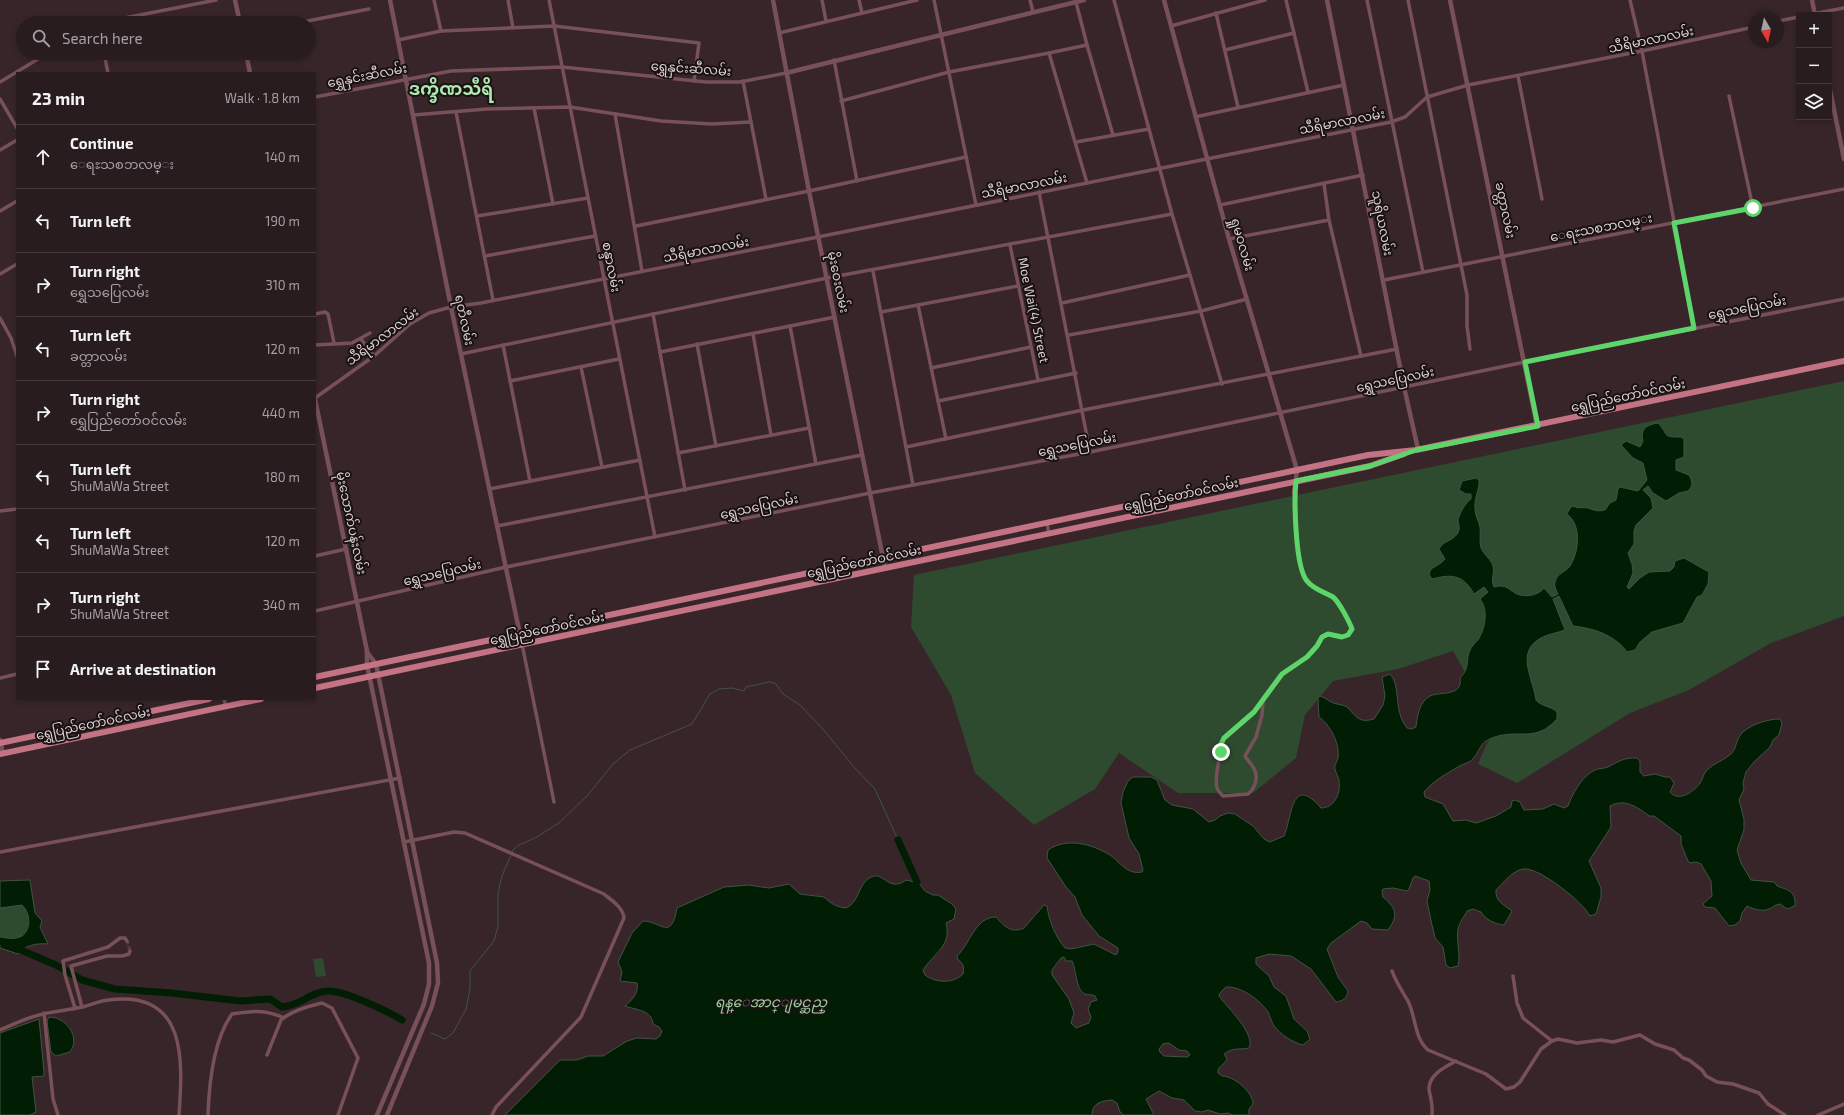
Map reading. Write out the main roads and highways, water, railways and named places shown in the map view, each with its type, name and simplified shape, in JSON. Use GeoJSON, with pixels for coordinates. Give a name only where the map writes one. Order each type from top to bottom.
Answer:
{"type":"FeatureCollection","features":[{"type":"Feature","properties":{"kind":"main road","name":"ရွှေပြည်တော်ဝင်လမ်း"},"geometry":{"type":"LineString","coordinates":[[316,676],[1368,455],[1417,450],[1844,361]]}},
{"type":"Feature","properties":{"kind":"main road","name":"ရွှေပြည်တော်ဝင်လမ်း"},"geometry":{"type":"LineString","coordinates":[[316,688],[1370,466],[1417,450]]}},
{"type":"Feature","properties":{"kind":"main road","name":"ရွှေပြည်တော်ဝင်လမ်း"},"geometry":{"type":"LineString","coordinates":[[0,742],[204,700]]}},
{"type":"Feature","properties":{"kind":"main road","name":"ရွှေပြည်တော်ဝင်လမ်း"},"geometry":{"type":"LineString","coordinates":[[1,754],[257,700]]}},
{"type":"Feature","properties":{"kind":"water","name":"ရန္ေအာင္ျမင္ဆည္"},"geometry":{"type":"Polygon","coordinates":[[[1658,423],[1668,436],[1681,437],[1684,439],[1684,457],[1676,460],[1676,470],[1689,475],[1692,485],[1688,491],[1679,493],[1666,501],[1653,493],[1648,486],[1643,490],[1651,498],[1653,508],[1636,525],[1634,531],[1634,544],[1628,553],[1632,564],[1633,573],[1627,587],[1629,589],[1640,578],[1649,572],[1670,571],[1674,567],[1675,561],[1684,558],[1709,572],[1708,584],[1702,595],[1697,597],[1683,623],[1652,632],[1640,642],[1635,650],[1627,652],[1616,641],[1603,633],[1573,626],[1559,596],[1553,599],[1565,630],[1541,638],[1533,644],[1529,650],[1527,658],[1529,674],[1536,700],[1540,704],[1552,708],[1557,712],[1557,719],[1542,731],[1529,734],[1507,734],[1491,738],[1483,743],[1471,761],[1449,772],[1431,784],[1424,792],[1425,797],[1443,804],[1453,821],[1466,820],[1476,823],[1496,816],[1511,807],[1512,801],[1515,800],[1520,802],[1524,810],[1543,809],[1554,804],[1564,808],[1568,806],[1572,796],[1585,777],[1595,770],[1608,767],[1621,760],[1629,758],[1637,758],[1640,761],[1640,772],[1644,776],[1655,774],[1670,777],[1674,783],[1670,792],[1673,795],[1681,796],[1690,793],[1700,783],[1707,770],[1732,753],[1739,737],[1743,732],[1760,722],[1780,719],[1782,723],[1779,735],[1773,740],[1770,747],[1746,772],[1743,783],[1744,789],[1739,800],[1744,819],[1744,830],[1737,850],[1741,863],[1751,880],[1774,882],[1777,886],[1788,890],[1793,894],[1795,906],[1787,909],[1778,904],[1766,910],[1761,910],[1747,906],[1742,913],[1740,921],[1735,925],[1729,926],[1715,908],[1705,907],[1703,904],[1712,896],[1711,881],[1701,864],[1696,862],[1690,863],[1688,861],[1681,844],[1681,836],[1654,816],[1649,816],[1636,807],[1626,803],[1620,803],[1610,806],[1611,827],[1589,861],[1601,888],[1601,897],[1596,914],[1590,916],[1579,903],[1560,886],[1539,873],[1530,870],[1519,870],[1508,877],[1496,890],[1499,900],[1503,905],[1512,911],[1504,925],[1491,921],[1481,912],[1473,909],[1467,911],[1460,922],[1458,929],[1458,966],[1450,968],[1446,965],[1443,947],[1435,938],[1427,901],[1430,890],[1429,881],[1415,876],[1407,891],[1393,888],[1383,889],[1382,891],[1383,897],[1393,908],[1395,916],[1388,930],[1372,929],[1367,923],[1361,921],[1331,943],[1327,949],[1338,977],[1348,991],[1347,996],[1343,1000],[1336,1002],[1311,969],[1291,956],[1269,954],[1256,958],[1256,964],[1269,976],[1274,987],[1286,996],[1294,1019],[1307,1031],[1310,1039],[1303,1045],[1283,1035],[1274,1026],[1265,1007],[1244,991],[1232,987],[1226,987],[1220,993],[1219,996],[1245,1028],[1250,1042],[1249,1048],[1233,1050],[1224,1054],[1227,1059],[1220,1067],[1218,1073],[1237,1082],[1250,1095],[1253,1104],[1249,1109],[1249,1115],[1232,1115],[1229,1113],[1220,1114],[1208,1110],[1202,1112],[1195,1111],[1184,1100],[1172,1098],[1159,1091],[1146,1099],[1154,1115],[1124,1115],[1120,1112],[1117,1103],[1112,1100],[1104,1101],[1095,1105],[1092,1115],[505,1115],[560,1060],[577,1060],[588,1056],[603,1056],[627,1041],[637,1038],[656,1039],[660,1036],[662,1031],[659,1027],[653,1024],[652,1019],[647,1013],[625,1006],[636,993],[637,983],[620,981],[622,972],[618,962],[632,933],[643,921],[668,927],[672,924],[675,918],[677,908],[724,887],[748,885],[769,888],[789,884],[800,894],[824,897],[834,905],[846,908],[851,905],[864,884],[871,877],[880,877],[895,884],[906,880],[919,883],[925,891],[933,895],[938,895],[952,904],[956,909],[954,919],[946,923],[946,938],[941,949],[923,970],[925,975],[929,978],[939,981],[954,980],[963,974],[963,966],[958,960],[957,956],[983,921],[996,917],[1008,928],[1012,930],[1019,930],[1024,928],[1044,905],[1047,906],[1053,928],[1065,948],[1071,949],[1094,944],[1116,955],[1118,948],[1099,936],[1082,915],[1075,897],[1066,887],[1047,858],[1048,850],[1063,844],[1071,843],[1087,845],[1110,855],[1132,872],[1142,872],[1143,870],[1139,854],[1129,838],[1121,803],[1123,792],[1128,781],[1133,777],[1151,777],[1157,780],[1165,800],[1172,805],[1193,809],[1209,822],[1228,813],[1235,814],[1253,826],[1264,839],[1270,842],[1284,836],[1291,810],[1298,797],[1304,795],[1311,798],[1321,808],[1330,806],[1336,799],[1339,791],[1339,780],[1335,771],[1338,752],[1333,735],[1327,725],[1319,717],[1318,698],[1320,696],[1332,703],[1346,706],[1359,719],[1374,719],[1383,705],[1385,696],[1382,677],[1390,674],[1395,683],[1401,718],[1407,728],[1412,729],[1416,727],[1419,710],[1426,699],[1430,696],[1455,691],[1458,688],[1460,678],[1466,671],[1470,650],[1478,640],[1483,630],[1485,614],[1483,603],[1480,599],[1488,592],[1484,587],[1474,594],[1470,587],[1461,579],[1445,576],[1432,579],[1429,574],[1431,569],[1445,559],[1439,549],[1443,544],[1457,534],[1460,515],[1465,505],[1471,499],[1471,494],[1466,494],[1459,490],[1462,481],[1476,478],[1479,480],[1479,487],[1475,501],[1475,512],[1480,527],[1481,548],[1493,566],[1492,582],[1494,587],[1502,586],[1508,588],[1516,594],[1526,596],[1536,594],[1544,588],[1552,597],[1558,594],[1555,585],[1556,579],[1570,566],[1577,546],[1578,539],[1575,525],[1567,514],[1570,508],[1573,506],[1598,511],[1605,510],[1610,503],[1616,500],[1618,489],[1620,487],[1638,491],[1647,480],[1643,463],[1633,458],[1621,445],[1626,441],[1640,447],[1643,441],[1642,437],[1645,428],[1658,423]],[[1064,957],[1061,958],[1052,970],[1052,975],[1069,999],[1074,1013],[1071,1023],[1076,1028],[1089,1023],[1091,1017],[1088,1009],[1091,1002],[1097,1000],[1095,996],[1082,992],[1078,984],[1072,961],[1066,961],[1064,957]],[[1169,1043],[1163,1044],[1159,1049],[1164,1056],[1187,1057],[1190,1055],[1187,1051],[1179,1050],[1169,1043]]]}},
{"type":"Feature","properties":{"kind":"water"},"geometry":{"type":"Polygon","coordinates":[[[30,880],[35,913],[42,921],[40,927],[48,944],[32,945],[24,948],[18,954],[0,948],[0,937],[14,938],[22,936],[29,925],[29,920],[27,912],[22,905],[0,908],[0,881],[30,880]]]}},
{"type":"Feature","properties":{"kind":"water"},"geometry":{"type":"Polygon","coordinates":[[[49,1017],[61,1020],[73,1034],[73,1046],[70,1052],[56,1056],[51,1052],[47,1021],[49,1017]]]}},
{"type":"Feature","properties":{"kind":"water"},"geometry":{"type":"Polygon","coordinates":[[[39,1019],[44,1076],[32,1077],[36,1112],[30,1115],[0,1115],[0,1033],[39,1019]]]}},
{"type":"Feature","properties":{"kind":"waterway"},"geometry":{"type":"LineString","coordinates":[[431,1033],[445,1039],[453,1033],[466,1009],[470,989],[470,971],[494,941],[498,926],[498,893],[502,876],[513,850],[519,845],[535,838],[559,823],[587,796],[613,764],[630,750],[692,724],[710,694],[719,689],[732,688],[744,691],[746,687],[769,682],[775,683],[783,694],[800,705],[822,728],[854,767],[875,789],[898,840]]}},
{"type":"Feature","properties":{"kind":"waterway"},"geometry":{"type":"LineString","coordinates":[[898,840],[917,882]]}},
{"type":"Feature","properties":{"kind":"waterway"},"geometry":{"type":"LineString","coordinates":[[0,941],[58,966],[82,980],[115,989],[172,993],[240,1001],[270,999],[282,1007],[295,1004],[317,993],[328,991],[354,997],[402,1020]]}},
{"type":"Feature","properties":{"kind":"tunnel"},"geometry":{"type":"LineString","coordinates":[[127,941],[130,951]]}},
{"type":"Feature","properties":{"kind":"district","name":"ဒက္ခိဏသီရိ"},"geometry":{"type":"Point","coordinates":[451,89]}}]}
